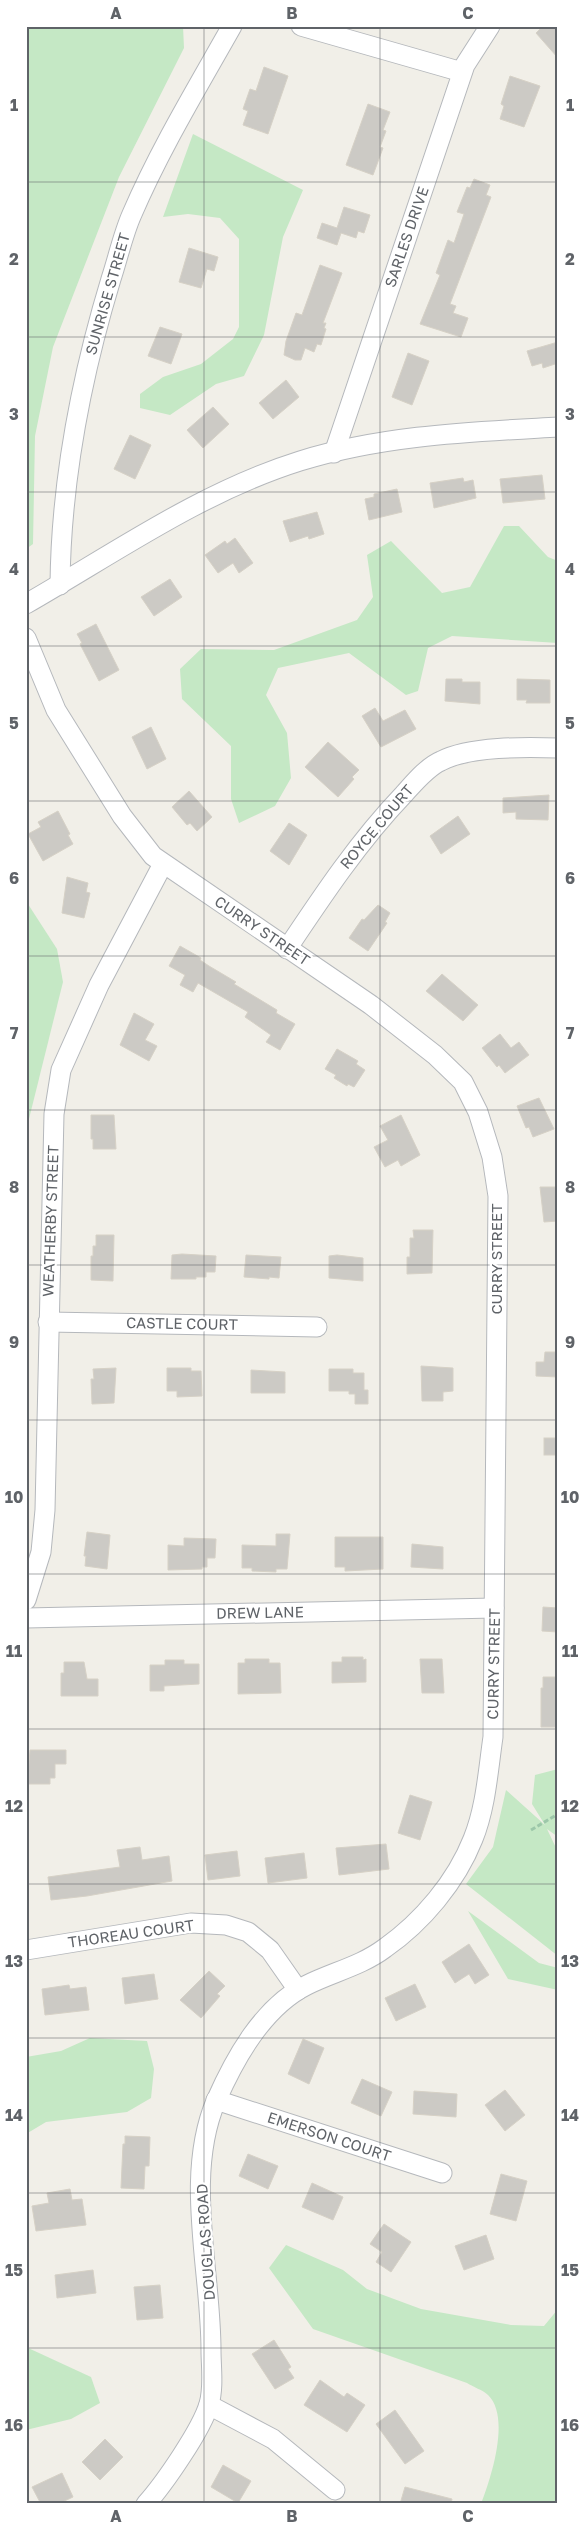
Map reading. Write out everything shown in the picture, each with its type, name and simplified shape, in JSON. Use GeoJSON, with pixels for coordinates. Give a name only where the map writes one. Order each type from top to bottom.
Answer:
{"type":"FeatureCollection","features":[{"type":"Feature","properties":{"kind":"street","name":"SUNRISE STREET"},"geometry":{"type":"LineString","coordinates":[[60,585],[60,544],[70,457],[98,323],[131,215],[171,133],[232,26]]}},
{"type":"Feature","properties":{"kind":"street"},"geometry":{"type":"LineString","coordinates":[[300,26],[462,72]]}},
{"type":"Feature","properties":{"kind":"street","name":"SARLES DRIVE"},"geometry":{"type":"LineString","coordinates":[[334,453],[462,72],[490,26]]}},
{"type":"Feature","properties":{"kind":"street"},"geometry":{"type":"LineString","coordinates":[[26,604],[60,585],[140,534],[225,491],[300,461],[376,442],[451,434],[558,427]]}},
{"type":"Feature","properties":{"kind":"street","name":"CURRY STREET"},"geometry":{"type":"LineString","coordinates":[[26,638],[56,710],[122,816],[153,856],[371,1005],[435,1055],[463,1082],[478,1112],[492,1157],[498,1196],[493,1737],[484,1802],[473,1840],[456,1872],[437,1898],[415,1922],[385,1948],[353,1967],[298,1990]]}},
{"type":"Feature","properties":{"kind":"street","name":"ROYCE COURT"},"geometry":{"type":"LineString","coordinates":[[287,949],[342,867],[376,823],[417,780],[440,761],[472,752],[522,747],[558,748]]}},
{"type":"Feature","properties":{"kind":"street","name":"WEATHERBY STREET"},"geometry":{"type":"LineString","coordinates":[[26,1600],[41,1552],[45,1510],[54,1114],[61,1070],[99,985],[163,864]]}},
{"type":"Feature","properties":{"kind":"street","name":"CASTLE COURT"},"geometry":{"type":"LineString","coordinates":[[48,1322],[317,1327]]}},
{"type":"Feature","properties":{"kind":"street","name":"DREW LANE"},"geometry":{"type":"LineString","coordinates":[[26,1618],[494,1608]]}},
{"type":"Feature","properties":{"kind":"street","name":"THOREAU COURT"},"geometry":{"type":"LineString","coordinates":[[26,1950],[190,1923],[226,1925],[248,1932],[270,1950],[298,1990]]}},
{"type":"Feature","properties":{"kind":"street","name":"DOUGLAS ROAD"},"geometry":{"type":"LineString","coordinates":[[209,2405],[211,2396],[211,2310],[201,2213],[206,2128],[216,2100],[240,2051],[283,1999],[298,1990]]}},
{"type":"Feature","properties":{"kind":"street","name":"EMERSON COURT"},"geometry":{"type":"LineString","coordinates":[[216,2100],[442,2173]]}},
{"type":"Feature","properties":{"kind":"street"},"geometry":{"type":"LineString","coordinates":[[146,2504],[157,2492],[205,2417],[209,2405],[273,2438],[335,2490]]}},
{"type":"Feature","properties":{"kind":"path"},"geometry":{"type":"LineString","coordinates":[[532,1830],[558,1814]]}},
{"type":"Feature","properties":{"kind":"green space"},"geometry":{"type":"Polygon","coordinates":[[[26,26],[183,26],[184,48],[119,177],[53,347],[35,436],[33,544],[26,549],[26,26]]]}},
{"type":"Feature","properties":{"kind":"green space"},"geometry":{"type":"Polygon","coordinates":[[[193,134],[303,190],[283,237],[264,335],[244,376],[216,384],[170,415],[140,408],[140,394],[163,377],[201,364],[233,339],[239,327],[239,239],[220,218],[188,214],[163,217],[193,134]]]}},
{"type":"Feature","properties":{"kind":"green space"},"geometry":{"type":"Polygon","coordinates":[[[504,526],[519,526],[548,557],[558,561],[558,643],[452,636],[428,648],[418,691],[406,695],[349,653],[278,668],[266,695],[287,733],[291,778],[275,806],[239,823],[231,799],[231,746],[182,699],[180,669],[201,649],[274,650],[357,620],[373,597],[367,555],[391,541],[442,593],[470,587],[504,526]]]}},
{"type":"Feature","properties":{"kind":"green space"},"geometry":{"type":"Polygon","coordinates":[[[26,901],[57,949],[63,982],[26,1131],[26,901]]]}},
{"type":"Feature","properties":{"kind":"green space"},"geometry":{"type":"Polygon","coordinates":[[[558,1769],[558,1837],[547,1829],[558,1852],[558,1956],[466,1884],[493,1847],[506,1790],[545,1825],[532,1804],[535,1775],[558,1769]]]}},
{"type":"Feature","properties":{"kind":"green space"},"geometry":{"type":"Polygon","coordinates":[[[468,1911],[539,1963],[558,1968],[558,1990],[508,1979],[468,1911]]]}},
{"type":"Feature","properties":{"kind":"green space"},"geometry":{"type":"Polygon","coordinates":[[[90,2038],[147,2041],[154,2069],[151,2098],[127,2112],[46,2122],[26,2134],[26,2057],[61,2051],[90,2038]]]}},
{"type":"Feature","properties":{"kind":"green space"},"geometry":{"type":"Polygon","coordinates":[[[286,2245],[343,2270],[367,2289],[421,2309],[511,2325],[544,2326],[558,2309],[558,2504],[481,2504],[494,2464],[499,2432],[495,2405],[488,2395],[467,2383],[313,2329],[269,2268],[286,2245]]]}},
{"type":"Feature","properties":{"kind":"green space"},"geometry":{"type":"Polygon","coordinates":[[[26,2347],[91,2377],[100,2403],[71,2419],[26,2430],[26,2347]]]}},
{"type":"Feature","properties":{"kind":"building"},"geometry":{"type":"Polygon","coordinates":[[[543,26],[558,26],[558,58],[536,33],[543,26]]]}},
{"type":"Feature","properties":{"kind":"building"},"geometry":{"type":"Polygon","coordinates":[[[264,67],[288,76],[268,134],[243,125],[248,111],[243,109],[250,89],[256,91],[264,67]]]}},
{"type":"Feature","properties":{"kind":"building"},"geometry":{"type":"Polygon","coordinates":[[[510,76],[540,86],[524,127],[500,119],[504,106],[501,104],[510,76]]]}},
{"type":"Feature","properties":{"kind":"building"},"geometry":{"type":"Polygon","coordinates":[[[368,104],[390,112],[383,130],[386,131],[380,147],[383,148],[373,175],[346,165],[368,104]]]}},
{"type":"Feature","properties":{"kind":"building"},"geometry":{"type":"Polygon","coordinates":[[[474,179],[490,185],[486,195],[491,197],[450,304],[456,306],[453,313],[468,318],[461,337],[420,324],[440,275],[436,273],[448,240],[454,243],[464,214],[457,212],[467,187],[470,188],[474,179]]]}},
{"type":"Feature","properties":{"kind":"building"},"geometry":{"type":"Polygon","coordinates":[[[344,207],[370,215],[364,233],[358,231],[356,238],[341,233],[337,245],[317,238],[322,223],[337,228],[344,207]]]}},
{"type":"Feature","properties":{"kind":"building"},"geometry":{"type":"Polygon","coordinates":[[[189,248],[218,257],[214,271],[207,269],[201,288],[179,282],[189,248]]]}},
{"type":"Feature","properties":{"kind":"building"},"geometry":{"type":"Polygon","coordinates":[[[320,265],[342,273],[323,323],[326,323],[324,328],[326,329],[321,345],[317,344],[314,352],[305,348],[301,360],[295,360],[284,355],[286,341],[296,313],[302,315],[320,265]]]}},
{"type":"Feature","properties":{"kind":"building"},"geometry":{"type":"Polygon","coordinates":[[[160,327],[182,334],[171,364],[148,356],[160,327]]]}},
{"type":"Feature","properties":{"kind":"building"},"geometry":{"type":"Polygon","coordinates":[[[558,342],[558,363],[543,368],[542,363],[532,366],[527,351],[558,342]]]}},
{"type":"Feature","properties":{"kind":"building"},"geometry":{"type":"Polygon","coordinates":[[[408,353],[429,361],[412,405],[392,397],[408,353]]]}},
{"type":"Feature","properties":{"kind":"building"},"geometry":{"type":"Polygon","coordinates":[[[286,380],[299,397],[273,419],[259,403],[286,380]]]}},
{"type":"Feature","properties":{"kind":"building"},"geometry":{"type":"Polygon","coordinates":[[[213,407],[229,424],[203,448],[187,430],[213,407]]]}},
{"type":"Feature","properties":{"kind":"building"},"geometry":{"type":"Polygon","coordinates":[[[130,435],[151,445],[135,479],[114,469],[130,435]]]}},
{"type":"Feature","properties":{"kind":"building"},"geometry":{"type":"Polygon","coordinates":[[[542,475],[545,499],[503,503],[500,479],[542,475]]]}},
{"type":"Feature","properties":{"kind":"building"},"geometry":{"type":"Polygon","coordinates":[[[463,478],[464,482],[473,480],[476,498],[434,508],[430,483],[463,478]]]}},
{"type":"Feature","properties":{"kind":"building"},"geometry":{"type":"Polygon","coordinates":[[[397,489],[402,512],[369,520],[365,499],[374,497],[374,494],[397,489]]]}},
{"type":"Feature","properties":{"kind":"building"},"geometry":{"type":"Polygon","coordinates":[[[317,512],[324,534],[309,539],[308,536],[290,542],[283,521],[317,512]]]}},
{"type":"Feature","properties":{"kind":"building"},"geometry":{"type":"Polygon","coordinates":[[[235,538],[253,563],[239,573],[233,563],[218,573],[205,555],[225,541],[227,544],[235,538]]]}},
{"type":"Feature","properties":{"kind":"building"},"geometry":{"type":"Polygon","coordinates":[[[170,579],[182,597],[154,616],[141,597],[170,579]]]}},
{"type":"Feature","properties":{"kind":"building"},"geometry":{"type":"Polygon","coordinates":[[[96,624],[119,670],[99,681],[80,644],[82,643],[77,634],[96,624]]]}},
{"type":"Feature","properties":{"kind":"building"},"geometry":{"type":"Polygon","coordinates":[[[446,679],[462,679],[462,682],[480,682],[480,704],[445,701],[446,679]]]}},
{"type":"Feature","properties":{"kind":"building"},"geometry":{"type":"Polygon","coordinates":[[[517,679],[550,680],[550,703],[526,703],[527,700],[517,700],[517,679]]]}},
{"type":"Feature","properties":{"kind":"building"},"geometry":{"type":"Polygon","coordinates":[[[375,708],[383,721],[405,710],[416,729],[381,747],[362,716],[375,708]]]}},
{"type":"Feature","properties":{"kind":"building"},"geometry":{"type":"Polygon","coordinates":[[[151,727],[166,759],[147,769],[132,737],[151,727]]]}},
{"type":"Feature","properties":{"kind":"building"},"geometry":{"type":"Polygon","coordinates":[[[328,742],[359,770],[352,777],[354,779],[338,797],[305,767],[328,742]]]}},
{"type":"Feature","properties":{"kind":"building"},"geometry":{"type":"Polygon","coordinates":[[[189,791],[212,817],[197,831],[190,823],[187,825],[172,807],[189,791]]]}},
{"type":"Feature","properties":{"kind":"building"},"geometry":{"type":"Polygon","coordinates":[[[549,795],[548,820],[516,819],[516,812],[503,813],[503,798],[549,795]]]}},
{"type":"Feature","properties":{"kind":"building"},"geometry":{"type":"Polygon","coordinates":[[[58,811],[73,844],[43,861],[28,834],[41,827],[38,822],[58,811]]]}},
{"type":"Feature","properties":{"kind":"building"},"geometry":{"type":"Polygon","coordinates":[[[458,816],[470,834],[441,854],[430,836],[458,816]]]}},
{"type":"Feature","properties":{"kind":"building"},"geometry":{"type":"Polygon","coordinates":[[[289,823],[307,835],[289,865],[270,851],[289,823]]]}},
{"type":"Feature","properties":{"kind":"building"},"geometry":{"type":"Polygon","coordinates":[[[67,877],[88,883],[86,892],[90,893],[84,918],[62,913],[67,877]]]}},
{"type":"Feature","properties":{"kind":"building"},"geometry":{"type":"Polygon","coordinates":[[[378,905],[390,913],[385,922],[387,923],[368,951],[349,938],[362,919],[364,920],[378,905]]]}},
{"type":"Feature","properties":{"kind":"building"},"geometry":{"type":"Polygon","coordinates":[[[180,946],[201,958],[200,960],[236,982],[234,984],[277,1010],[276,1013],[295,1024],[280,1050],[266,1042],[271,1035],[245,1017],[248,1012],[198,983],[193,992],[180,985],[185,975],[169,966],[180,946]]]}},
{"type":"Feature","properties":{"kind":"building"},"geometry":{"type":"Polygon","coordinates":[[[442,974],[478,1005],[463,1021],[426,991],[442,974]]]}},
{"type":"Feature","properties":{"kind":"building"},"geometry":{"type":"Polygon","coordinates":[[[134,1013],[154,1024],[145,1040],[157,1046],[149,1061],[120,1045],[134,1013]]]}},
{"type":"Feature","properties":{"kind":"building"},"geometry":{"type":"Polygon","coordinates":[[[500,1034],[511,1048],[519,1042],[529,1055],[505,1073],[499,1065],[497,1067],[482,1048],[500,1034]]]}},
{"type":"Feature","properties":{"kind":"building"},"geometry":{"type":"Polygon","coordinates":[[[337,1049],[358,1061],[356,1064],[365,1070],[354,1087],[348,1084],[347,1086],[334,1078],[336,1075],[325,1069],[337,1049]]]}},
{"type":"Feature","properties":{"kind":"building"},"geometry":{"type":"Polygon","coordinates":[[[539,1098],[554,1129],[533,1137],[529,1127],[526,1128],[517,1106],[539,1098]]]}},
{"type":"Feature","properties":{"kind":"building"},"geometry":{"type":"Polygon","coordinates":[[[91,1115],[114,1115],[116,1149],[93,1149],[91,1115]]]}},
{"type":"Feature","properties":{"kind":"building"},"geometry":{"type":"Polygon","coordinates":[[[401,1115],[420,1155],[401,1166],[398,1160],[385,1167],[374,1147],[388,1140],[380,1126],[401,1115]]]}},
{"type":"Feature","properties":{"kind":"building"},"geometry":{"type":"Polygon","coordinates":[[[540,1187],[558,1187],[558,1221],[544,1222],[540,1187]]]}},
{"type":"Feature","properties":{"kind":"building"},"geometry":{"type":"Polygon","coordinates":[[[413,1230],[433,1230],[432,1273],[407,1274],[407,1257],[410,1257],[410,1238],[414,1238],[413,1230]]]}},
{"type":"Feature","properties":{"kind":"building"},"geometry":{"type":"Polygon","coordinates":[[[96,1235],[114,1235],[113,1281],[91,1280],[91,1256],[93,1256],[93,1246],[96,1246],[96,1235]]]}},
{"type":"Feature","properties":{"kind":"building"},"geometry":{"type":"Polygon","coordinates":[[[172,1255],[216,1256],[215,1272],[206,1272],[206,1277],[196,1277],[196,1279],[171,1279],[172,1255]]]}},
{"type":"Feature","properties":{"kind":"building"},"geometry":{"type":"Polygon","coordinates":[[[246,1255],[281,1257],[279,1278],[244,1277],[246,1255]]]}},
{"type":"Feature","properties":{"kind":"building"},"geometry":{"type":"Polygon","coordinates":[[[329,1256],[363,1258],[363,1281],[329,1278],[329,1256]]]}},
{"type":"Feature","properties":{"kind":"building"},"geometry":{"type":"Polygon","coordinates":[[[545,1352],[558,1352],[558,1377],[536,1376],[536,1362],[544,1362],[545,1352]]]}},
{"type":"Feature","properties":{"kind":"building"},"geometry":{"type":"Polygon","coordinates":[[[421,1366],[453,1368],[453,1391],[443,1392],[443,1401],[422,1401],[421,1366]]]}},
{"type":"Feature","properties":{"kind":"building"},"geometry":{"type":"Polygon","coordinates":[[[116,1368],[114,1403],[92,1404],[91,1379],[94,1379],[93,1369],[116,1368]]]}},
{"type":"Feature","properties":{"kind":"building"},"geometry":{"type":"Polygon","coordinates":[[[167,1368],[191,1368],[191,1371],[201,1371],[202,1396],[177,1397],[177,1391],[167,1391],[167,1368]]]}},
{"type":"Feature","properties":{"kind":"building"},"geometry":{"type":"Polygon","coordinates":[[[329,1369],[353,1369],[353,1373],[364,1373],[364,1390],[368,1390],[368,1404],[355,1404],[355,1394],[349,1394],[349,1391],[329,1391],[329,1369]]]}},
{"type":"Feature","properties":{"kind":"building"},"geometry":{"type":"Polygon","coordinates":[[[251,1370],[285,1372],[285,1393],[251,1393],[251,1370]]]}},
{"type":"Feature","properties":{"kind":"building"},"geometry":{"type":"Polygon","coordinates":[[[544,1438],[558,1438],[558,1455],[544,1455],[544,1438]]]}},
{"type":"Feature","properties":{"kind":"building"},"geometry":{"type":"Polygon","coordinates":[[[87,1532],[110,1535],[107,1569],[85,1566],[86,1556],[84,1556],[87,1532]]]}},
{"type":"Feature","properties":{"kind":"building"},"geometry":{"type":"Polygon","coordinates":[[[276,1534],[290,1534],[287,1569],[276,1569],[276,1572],[252,1571],[252,1568],[242,1568],[242,1545],[276,1546],[276,1534]]]}},
{"type":"Feature","properties":{"kind":"building"},"geometry":{"type":"Polygon","coordinates":[[[335,1537],[383,1537],[383,1569],[345,1571],[345,1567],[335,1567],[335,1537]]]}},
{"type":"Feature","properties":{"kind":"building"},"geometry":{"type":"Polygon","coordinates":[[[184,1538],[216,1539],[215,1558],[207,1558],[207,1567],[202,1567],[202,1569],[168,1570],[168,1545],[184,1546],[184,1538]]]}},
{"type":"Feature","properties":{"kind":"building"},"geometry":{"type":"Polygon","coordinates":[[[412,1544],[443,1547],[443,1569],[411,1567],[412,1544]]]}},
{"type":"Feature","properties":{"kind":"building"},"geometry":{"type":"Polygon","coordinates":[[[543,1607],[558,1608],[558,1632],[542,1631],[543,1607]]]}},
{"type":"Feature","properties":{"kind":"building"},"geometry":{"type":"Polygon","coordinates":[[[342,1657],[363,1657],[363,1660],[366,1659],[366,1682],[332,1683],[332,1662],[342,1662],[342,1657]]]}},
{"type":"Feature","properties":{"kind":"building"},"geometry":{"type":"Polygon","coordinates":[[[245,1659],[269,1659],[269,1663],[280,1663],[281,1693],[238,1694],[238,1663],[245,1663],[245,1659]]]}},
{"type":"Feature","properties":{"kind":"building"},"geometry":{"type":"Polygon","coordinates":[[[420,1659],[442,1659],[444,1693],[422,1693],[420,1659]]]}},
{"type":"Feature","properties":{"kind":"building"},"geometry":{"type":"Polygon","coordinates":[[[165,1660],[184,1660],[184,1664],[199,1664],[199,1684],[164,1686],[164,1691],[150,1691],[150,1665],[165,1665],[165,1660]]]}},
{"type":"Feature","properties":{"kind":"building"},"geometry":{"type":"Polygon","coordinates":[[[64,1662],[84,1662],[87,1679],[98,1679],[98,1696],[61,1696],[61,1673],[64,1673],[64,1662]]]}},
{"type":"Feature","properties":{"kind":"building"},"geometry":{"type":"Polygon","coordinates":[[[543,1677],[558,1677],[558,1727],[541,1727],[541,1688],[543,1688],[543,1677]]]}},
{"type":"Feature","properties":{"kind":"building"},"geometry":{"type":"Polygon","coordinates":[[[30,1750],[66,1750],[66,1764],[55,1764],[55,1778],[50,1778],[50,1784],[27,1784],[30,1750]]]}},
{"type":"Feature","properties":{"kind":"building"},"geometry":{"type":"Polygon","coordinates":[[[410,1795],[432,1802],[420,1840],[398,1833],[410,1795]]]}},
{"type":"Feature","properties":{"kind":"building"},"geometry":{"type":"Polygon","coordinates":[[[386,1844],[389,1869],[339,1875],[336,1848],[386,1844]]]}},
{"type":"Feature","properties":{"kind":"building"},"geometry":{"type":"Polygon","coordinates":[[[140,1847],[142,1860],[169,1856],[172,1881],[87,1896],[51,1900],[48,1877],[120,1867],[117,1850],[140,1847]]]}},
{"type":"Feature","properties":{"kind":"building"},"geometry":{"type":"Polygon","coordinates":[[[237,1851],[240,1876],[208,1880],[205,1855],[237,1851]]]}},
{"type":"Feature","properties":{"kind":"building"},"geometry":{"type":"Polygon","coordinates":[[[304,1853],[307,1878],[268,1883],[265,1858],[304,1853]]]}},
{"type":"Feature","properties":{"kind":"building"},"geometry":{"type":"Polygon","coordinates":[[[469,1944],[489,1975],[475,1984],[469,1974],[455,1983],[442,1962],[469,1944]]]}},
{"type":"Feature","properties":{"kind":"building"},"geometry":{"type":"Polygon","coordinates":[[[209,1971],[225,1986],[217,1994],[220,1996],[201,2018],[180,2000],[209,1971]]]}},
{"type":"Feature","properties":{"kind":"building"},"geometry":{"type":"Polygon","coordinates":[[[154,1974],[158,1999],[125,2004],[122,1978],[154,1974]]]}},
{"type":"Feature","properties":{"kind":"building"},"geometry":{"type":"Polygon","coordinates":[[[415,1984],[426,2007],[396,2021],[385,1998],[415,1984]]]}},
{"type":"Feature","properties":{"kind":"building"},"geometry":{"type":"Polygon","coordinates":[[[69,1985],[70,1989],[86,1987],[89,2010],[45,2015],[42,1989],[69,1985]]]}},
{"type":"Feature","properties":{"kind":"building"},"geometry":{"type":"Polygon","coordinates":[[[303,2039],[324,2048],[309,2084],[288,2074],[303,2039]]]}},
{"type":"Feature","properties":{"kind":"building"},"geometry":{"type":"Polygon","coordinates":[[[362,2079],[392,2092],[381,2116],[351,2103],[362,2079]]]}},
{"type":"Feature","properties":{"kind":"building"},"geometry":{"type":"Polygon","coordinates":[[[505,2090],[525,2115],[505,2131],[485,2105],[505,2090]]]}},
{"type":"Feature","properties":{"kind":"building"},"geometry":{"type":"Polygon","coordinates":[[[414,2091],[457,2094],[456,2117],[413,2114],[414,2091]]]}},
{"type":"Feature","properties":{"kind":"building"},"geometry":{"type":"Polygon","coordinates":[[[125,2136],[150,2137],[149,2166],[145,2166],[144,2189],[121,2188],[125,2136]]]}},
{"type":"Feature","properties":{"kind":"building"},"geometry":{"type":"Polygon","coordinates":[[[248,2154],[278,2166],[268,2189],[239,2176],[248,2154]]]}},
{"type":"Feature","properties":{"kind":"building"},"geometry":{"type":"Polygon","coordinates":[[[501,2174],[527,2181],[516,2221],[490,2214],[501,2174]]]}},
{"type":"Feature","properties":{"kind":"building"},"geometry":{"type":"Polygon","coordinates":[[[312,2183],[343,2197],[333,2220],[302,2207],[312,2183]]]}},
{"type":"Feature","properties":{"kind":"building"},"geometry":{"type":"Polygon","coordinates":[[[70,2189],[72,2200],[82,2199],[86,2225],[36,2231],[32,2206],[49,2203],[47,2193],[70,2189]]]}},
{"type":"Feature","properties":{"kind":"building"},"geometry":{"type":"Polygon","coordinates":[[[384,2224],[411,2242],[391,2272],[376,2262],[382,2252],[370,2244],[384,2224]]]}},
{"type":"Feature","properties":{"kind":"building"},"geometry":{"type":"Polygon","coordinates":[[[486,2235],[494,2259],[464,2270],[455,2246],[486,2235]]]}},
{"type":"Feature","properties":{"kind":"building"},"geometry":{"type":"Polygon","coordinates":[[[93,2270],[96,2293],[57,2298],[55,2275],[93,2270]]]}},
{"type":"Feature","properties":{"kind":"building"},"geometry":{"type":"Polygon","coordinates":[[[160,2285],[163,2318],[137,2320],[134,2287],[160,2285]]]}},
{"type":"Feature","properties":{"kind":"building"},"geometry":{"type":"Polygon","coordinates":[[[274,2340],[291,2367],[288,2369],[294,2378],[275,2389],[252,2354],[274,2340]]]}},
{"type":"Feature","properties":{"kind":"building"},"geometry":{"type":"Polygon","coordinates":[[[320,2380],[344,2397],[347,2393],[365,2405],[347,2432],[304,2405],[320,2380]]]}},
{"type":"Feature","properties":{"kind":"building"},"geometry":{"type":"Polygon","coordinates":[[[395,2410],[424,2451],[405,2464],[376,2424],[395,2410]]]}},
{"type":"Feature","properties":{"kind":"building"},"geometry":{"type":"Polygon","coordinates":[[[105,2439],[123,2457],[100,2480],[82,2462],[105,2439]]]}},
{"type":"Feature","properties":{"kind":"building"},"geometry":{"type":"Polygon","coordinates":[[[223,2465],[251,2481],[238,2503],[211,2487],[223,2465]]]}},
{"type":"Feature","properties":{"kind":"building"},"geometry":{"type":"Polygon","coordinates":[[[62,2473],[73,2497],[58,2504],[41,2504],[32,2487],[62,2473]]]}},
{"type":"Feature","properties":{"kind":"building"},"geometry":{"type":"Polygon","coordinates":[[[405,2487],[452,2499],[451,2504],[400,2504],[405,2487]]]}}]}
